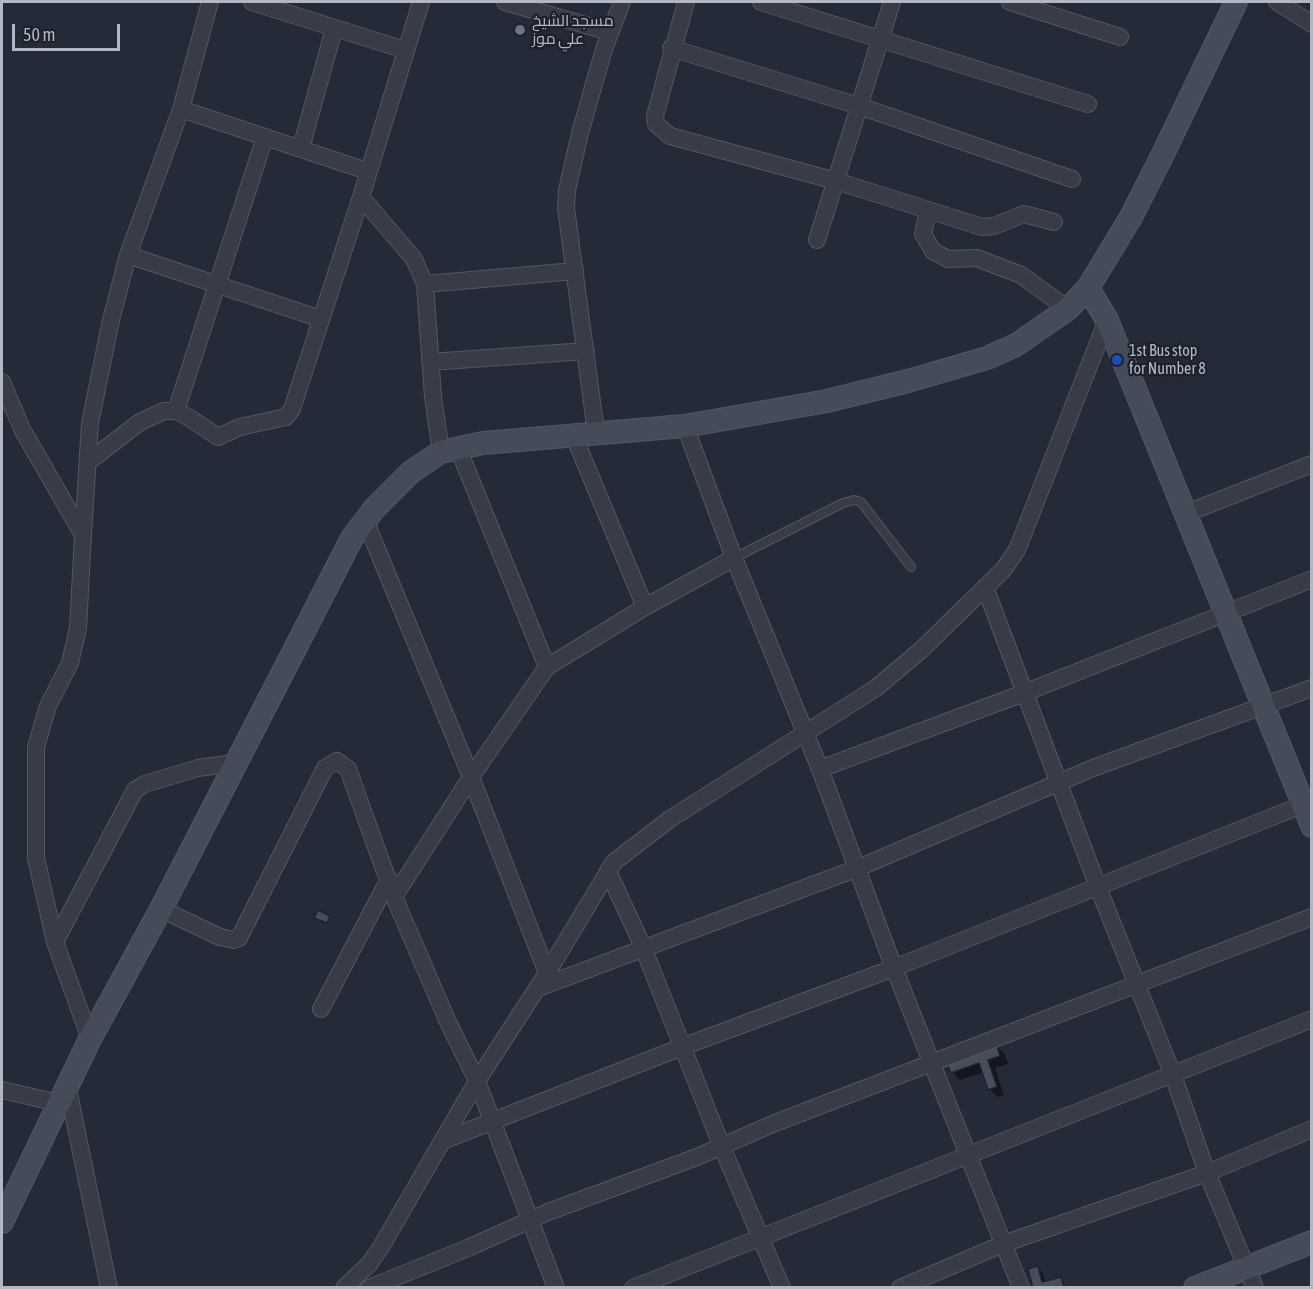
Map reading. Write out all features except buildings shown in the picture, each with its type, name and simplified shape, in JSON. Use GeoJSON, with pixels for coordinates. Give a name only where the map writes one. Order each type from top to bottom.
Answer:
{"type":"FeatureCollection","features":[{"type":"Feature","properties":{"kind":"street"},"geometry":{"type":"LineString","coordinates":[[252,2],[405,50]]}},
{"type":"Feature","properties":{"kind":"street"},"geometry":{"type":"LineString","coordinates":[[87,462],[151,415],[164,411],[176,411],[218,437],[240,428],[286,417],[297,399],[362,197],[367,171],[421,2]]}},
{"type":"Feature","properties":{"kind":"street"},"geometry":{"type":"LineString","coordinates":[[505,2],[610,32]]}},
{"type":"Feature","properties":{"kind":"street"},"geometry":{"type":"LineString","coordinates":[[596,432],[567,226],[567,190],[580,133],[610,32],[622,2]]}},
{"type":"Feature","properties":{"kind":"street"},"geometry":{"type":"LineString","coordinates":[[686,2],[671,48],[655,116],[656,124],[670,136],[836,181],[982,227],[994,226],[1024,214],[1054,222]]}},
{"type":"Feature","properties":{"kind":"street"},"geometry":{"type":"LineString","coordinates":[[761,2],[1088,104]]}},
{"type":"Feature","properties":{"kind":"street"},"geometry":{"type":"LineString","coordinates":[[817,240],[892,2]]}},
{"type":"Feature","properties":{"kind":"street"},"geometry":{"type":"LineString","coordinates":[[1010,2],[1120,37]]}},
{"type":"Feature","properties":{"kind":"street"},"geometry":{"type":"LineString","coordinates":[[2,1222],[90,1039],[161,909],[234,763],[352,538],[365,520],[411,472],[450,450],[573,434],[685,426],[827,401],[953,368],[1016,345],[1068,309],[1088,288],[1136,207],[1236,2]]}},
{"type":"Feature","properties":{"kind":"street"},"geometry":{"type":"LineString","coordinates":[[1277,2],[1311,24]]}},
{"type":"Feature","properties":{"kind":"street"},"geometry":{"type":"LineString","coordinates":[[90,1039],[55,942],[36,858],[36,747],[48,706],[70,663],[78,628],[90,423],[128,255],[181,109],[207,3]]}},
{"type":"Feature","properties":{"kind":"street"},"geometry":{"type":"LineString","coordinates":[[301,148],[334,29]]}},
{"type":"Feature","properties":{"kind":"street"},"geometry":{"type":"LineString","coordinates":[[671,48],[859,106],[1072,179]]}},
{"type":"Feature","properties":{"kind":"street"},"geometry":{"type":"LineString","coordinates":[[181,109],[367,171]]}},
{"type":"Feature","properties":{"kind":"street"},"geometry":{"type":"LineString","coordinates":[[176,411],[265,137]]}},
{"type":"Feature","properties":{"kind":"street"},"geometry":{"type":"LineString","coordinates":[[362,197],[414,259],[425,284],[430,362],[450,450],[548,667]]}},
{"type":"Feature","properties":{"kind":"street"},"geometry":{"type":"LineString","coordinates":[[928,211],[923,234],[933,251],[948,259],[977,258],[1021,275],[1068,309]]}},
{"type":"Feature","properties":{"kind":"street"},"geometry":{"type":"LineString","coordinates":[[128,255],[321,319]]}},
{"type":"Feature","properties":{"kind":"street"},"geometry":{"type":"LineString","coordinates":[[425,284],[575,271]]}},
{"type":"Feature","properties":{"kind":"street"},"geometry":{"type":"LineString","coordinates":[[1088,288],[1107,320],[1265,706],[1307,802],[1311,826]]}},
{"type":"Feature","properties":{"kind":"street"},"geometry":{"type":"LineString","coordinates":[[344,1287],[370,1263],[381,1247],[477,1081],[543,980],[608,871],[622,854],[670,819],[853,705],[897,671],[1003,570],[1017,550],[1107,320]]}},
{"type":"Feature","properties":{"kind":"street"},"geometry":{"type":"LineString","coordinates":[[430,362],[586,351]]}},
{"type":"Feature","properties":{"kind":"street"},"geometry":{"type":"LineString","coordinates":[[2,382],[23,431],[83,535]]}},
{"type":"Feature","properties":{"kind":"street"},"geometry":{"type":"LineString","coordinates":[[685,426],[734,558],[806,733],[894,968],[1021,1287]]}},
{"type":"Feature","properties":{"kind":"street"},"geometry":{"type":"LineString","coordinates":[[573,434],[645,607]]}},
{"type":"Feature","properties":{"kind":"street"},"geometry":{"type":"LineString","coordinates":[[1187,513],[1311,464]]}},
{"type":"Feature","properties":{"kind":"street"},"geometry":{"type":"LineString","coordinates":[[365,520],[471,777],[543,980]]}},
{"type":"Feature","properties":{"kind":"street"},"geometry":{"type":"LineString","coordinates":[[394,897],[471,777],[548,667],[645,607],[734,558]]}},
{"type":"Feature","properties":{"kind":"street"},"geometry":{"type":"LineString","coordinates":[[820,769],[1024,693],[1311,579]]}},
{"type":"Feature","properties":{"kind":"street"},"geometry":{"type":"LineString","coordinates":[[985,587],[1098,887],[1250,1277]]}},
{"type":"Feature","properties":{"kind":"street"},"geometry":{"type":"LineString","coordinates":[[543,980],[643,947],[858,868],[1058,782],[1311,688]]}},
{"type":"Feature","properties":{"kind":"street"},"geometry":{"type":"LineString","coordinates":[[161,909],[220,937],[234,940],[239,938],[325,768],[337,761],[348,769],[394,897],[448,1023],[477,1081],[556,1287]]}},
{"type":"Feature","properties":{"kind":"street"},"geometry":{"type":"LineString","coordinates":[[55,942],[135,790],[145,784],[198,768],[234,763]]}},
{"type":"Feature","properties":{"kind":"street"},"geometry":{"type":"LineString","coordinates":[[442,1142],[682,1047],[894,968],[1307,802]]}},
{"type":"Feature","properties":{"kind":"street"},"geometry":{"type":"LineString","coordinates":[[608,871],[643,947],[722,1147],[782,1287]]}},
{"type":"Feature","properties":{"kind":"street"},"geometry":{"type":"LineString","coordinates":[[321,1008],[389,879]]}},
{"type":"Feature","properties":{"kind":"street"},"geometry":{"type":"LineString","coordinates":[[369,1287],[531,1220],[722,1147],[775,1123],[1311,917]]}},
{"type":"Feature","properties":{"kind":"street"},"geometry":{"type":"LineString","coordinates":[[633,1287],[1311,1019]]}},
{"type":"Feature","properties":{"kind":"street"},"geometry":{"type":"LineString","coordinates":[[2,1090],[62,1094]]}},
{"type":"Feature","properties":{"kind":"street"},"geometry":{"type":"LineString","coordinates":[[62,1094],[109,1287]]}},
{"type":"Feature","properties":{"kind":"street"},"geometry":{"type":"LineString","coordinates":[[900,1287],[1003,1244],[1208,1173],[1311,1130]]}},
{"type":"Feature","properties":{"kind":"street"},"geometry":{"type":"LineString","coordinates":[[1195,1287],[1250,1277],[1311,1242]]}},
{"type":"Feature","properties":{"kind":"lane"},"geometry":{"type":"LineString","coordinates":[[734,558],[843,502],[854,500],[861,502],[911,567]]}},
{"type":"Feature","properties":{"kind":"place","name":"مسجد الشيخ علي موز"},"geometry":{"type":"Point","coordinates":[520,30]}},
{"type":"Feature","properties":{"kind":"place","name":"1st Bus stop for Number 8"},"geometry":{"type":"Point","coordinates":[1117,360]}}]}
